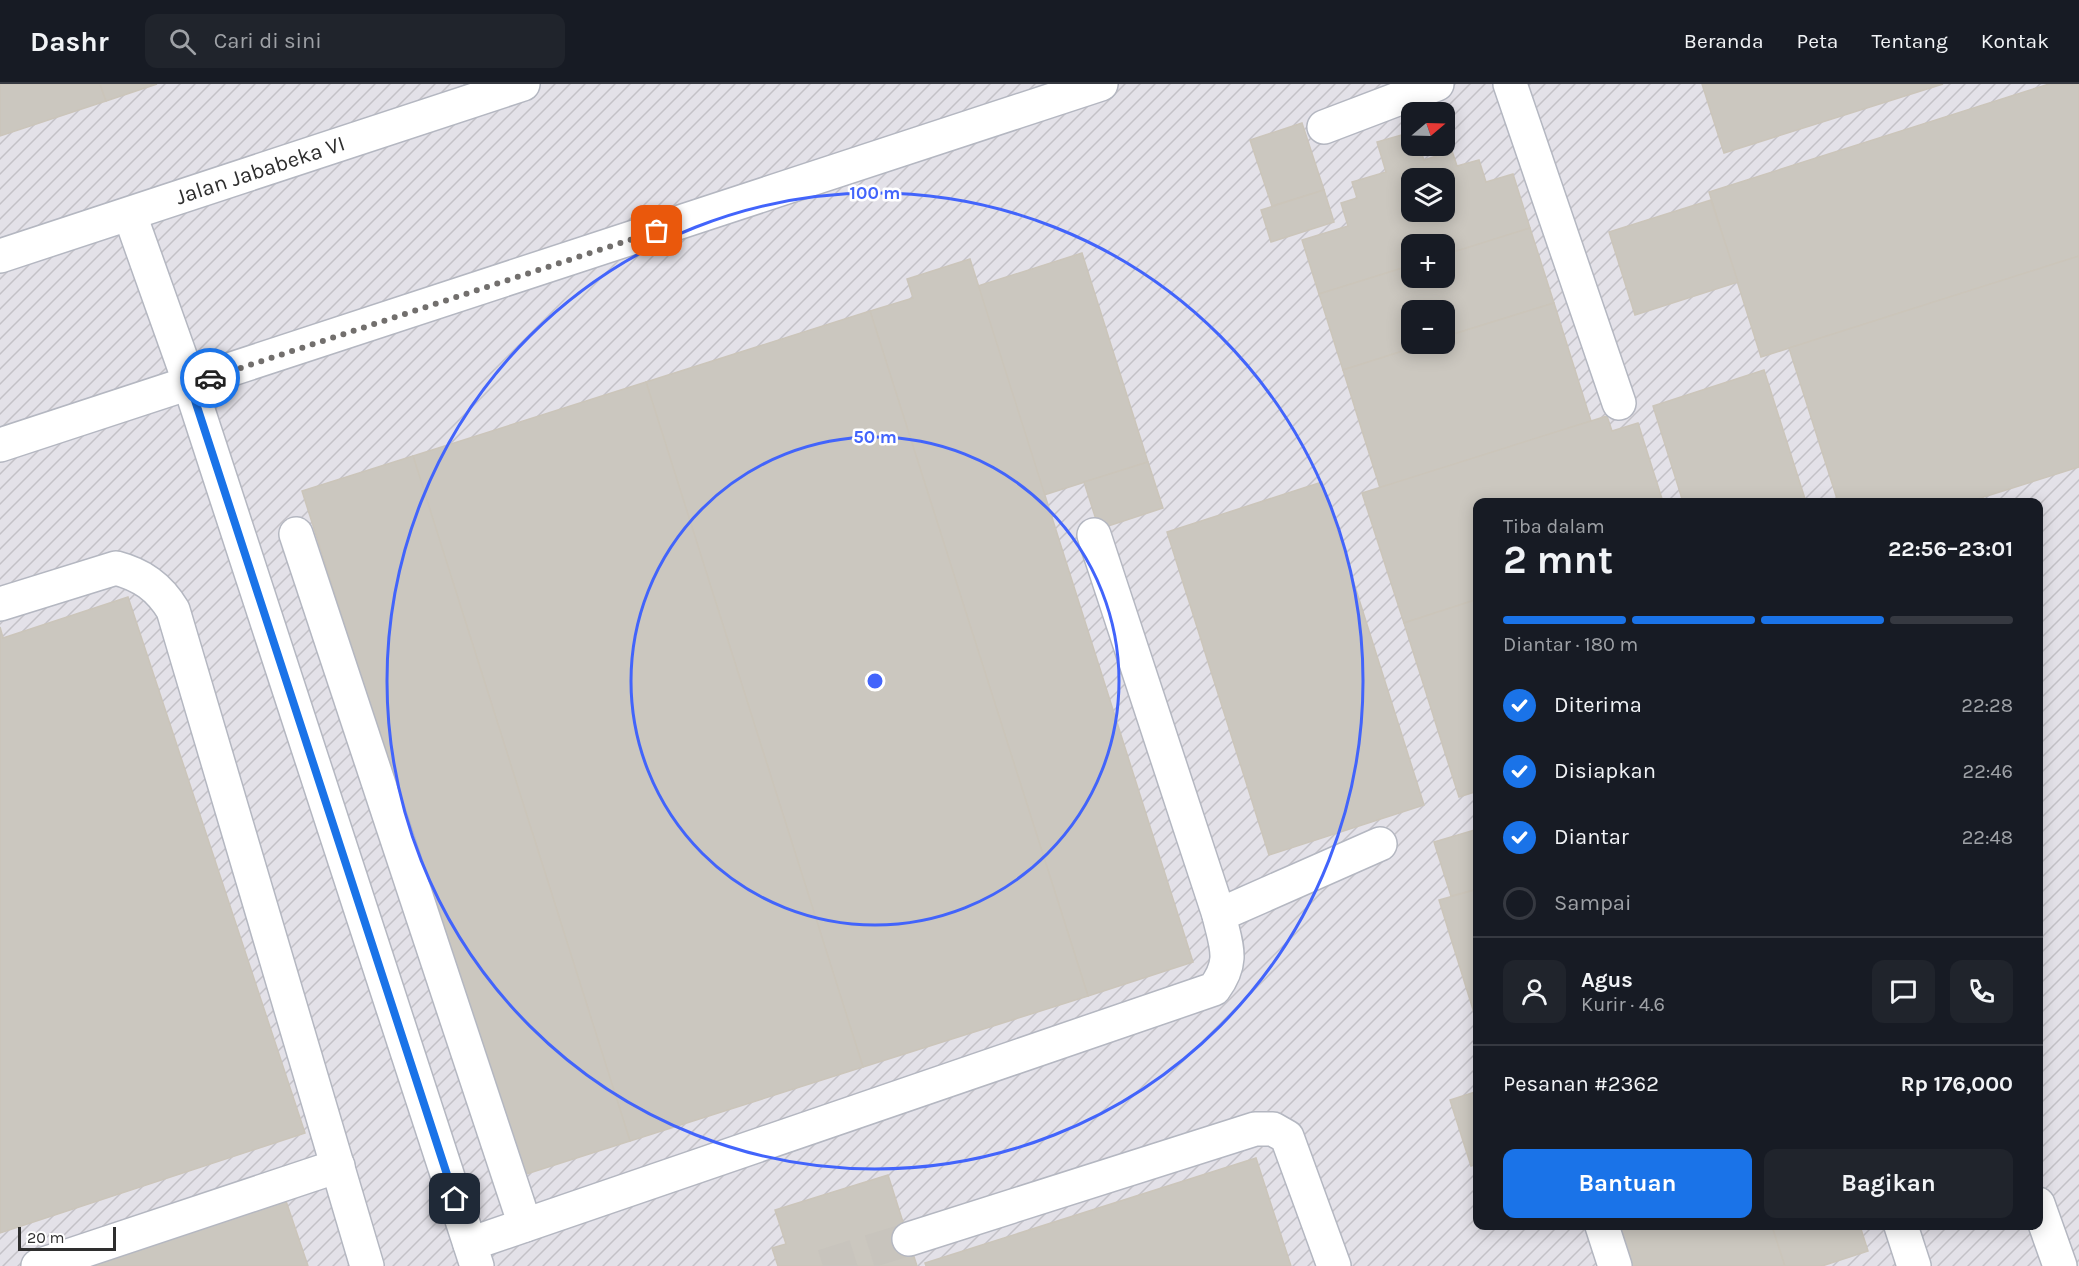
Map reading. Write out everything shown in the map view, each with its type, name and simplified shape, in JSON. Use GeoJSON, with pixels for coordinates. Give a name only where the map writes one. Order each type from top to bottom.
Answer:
{"type":"FeatureCollection","features":[{"type":"Feature","properties":{"kind":"street","name":"Jalan Jababeka VI"},"geometry":{"type":"LineString","coordinates":[[0,256],[523,84]]}},
{"type":"Feature","properties":{"kind":"street"},"geometry":{"type":"LineString","coordinates":[[0,445],[186,374],[1101,84]]}},
{"type":"Feature","properties":{"kind":"street"},"geometry":{"type":"LineString","coordinates":[[1324,127],[1395,91],[1437,84]]}},
{"type":"Feature","properties":{"kind":"street"},"geometry":{"type":"LineString","coordinates":[[1510,84],[1618,403]]}},
{"type":"Feature","properties":{"kind":"street"},"geometry":{"type":"LineString","coordinates":[[130,215],[186,374],[473,1255],[525,1225],[1214,989],[1225,975],[1229,956],[1219,915],[1094,535]]}},
{"type":"Feature","properties":{"kind":"street"},"geometry":{"type":"LineString","coordinates":[[296,534],[525,1225]]}},
{"type":"Feature","properties":{"kind":"street"},"geometry":{"type":"LineString","coordinates":[[0,604],[116,568],[135,573],[151,584],[163,593],[173,610],[367,1266]]}},
{"type":"Feature","properties":{"kind":"street"},"geometry":{"type":"LineString","coordinates":[[1219,915],[1380,844]]}},
{"type":"Feature","properties":{"kind":"street"},"geometry":{"type":"LineString","coordinates":[[909,1239],[1255,1129],[1273,1129],[1287,1137],[1334,1266]]}},
{"type":"Feature","properties":{"kind":"street"},"geometry":{"type":"LineString","coordinates":[[38,1266],[338,1166]]}},
{"type":"Feature","properties":{"kind":"street"},"geometry":{"type":"LineString","coordinates":[[2043,1218],[2060,1266]]}},
{"type":"Feature","properties":{"kind":"street"},"geometry":{"type":"LineString","coordinates":[[1603,1230],[1615,1266]]}},
{"type":"Feature","properties":{"kind":"street"},"geometry":{"type":"LineString","coordinates":[[1901,1230],[1914,1266]]}},
{"type":"Feature","properties":{"kind":"shaded area"},"geometry":{"type":"Polygon","coordinates":[[[0,84],[2079,84],[2079,1266],[0,1266],[0,84]]]}},
{"type":"Feature","properties":{"kind":"building"},"geometry":{"type":"Polygon","coordinates":[[[0,84],[100,84],[106,101],[0,136],[0,84]]]}},
{"type":"Feature","properties":{"kind":"building"},"geometry":{"type":"Polygon","coordinates":[[[100,84],[157,84],[106,101],[100,84]]]}},
{"type":"Feature","properties":{"kind":"building"},"geometry":{"type":"Polygon","coordinates":[[[1702,84],[1943,84],[1724,153],[1702,84]]]}},
{"type":"Feature","properties":{"kind":"building"},"geometry":{"type":"Polygon","coordinates":[[[2049,84],[2079,84],[2079,256],[1761,357],[1709,192],[2049,84]]]}},
{"type":"Feature","properties":{"kind":"building"},"geometry":{"type":"Polygon","coordinates":[[[1302,123],[1324,190],[1272,206],[1250,140],[1302,123]]]}},
{"type":"Feature","properties":{"kind":"building"},"geometry":{"type":"Polygon","coordinates":[[[1401,135],[1401,156],[1423,156],[1424,160],[1436,156],[1454,156],[1457,166],[1479,160],[1486,182],[1513,174],[1530,228],[1455,252],[1455,234],[1401,234],[1401,268],[1319,294],[1302,240],[1348,226],[1341,203],[1357,198],[1352,182],[1386,172],[1377,142],[1401,135]]]}},
{"type":"Feature","properties":{"kind":"building"},"geometry":{"type":"Polygon","coordinates":[[[1324,190],[1334,222],[1271,242],[1261,210],[1324,190]]]}},
{"type":"Feature","properties":{"kind":"building"},"geometry":{"type":"Polygon","coordinates":[[[1711,200],[1738,282],[1635,315],[1609,232],[1711,200]]]}},
{"type":"Feature","properties":{"kind":"building"},"geometry":{"type":"Polygon","coordinates":[[[1530,228],[1554,303],[1455,334],[1455,300],[1401,300],[1401,352],[1343,370],[1319,294],[1401,268],[1401,288],[1455,288],[1455,252],[1530,228]]]}},
{"type":"Feature","properties":{"kind":"building"},"geometry":{"type":"Polygon","coordinates":[[[1082,253],[1148,462],[1044,495],[978,286],[1082,253]]]}},
{"type":"Feature","properties":{"kind":"building"},"geometry":{"type":"Polygon","coordinates":[[[2079,256],[2079,467],[1981,498],[1837,498],[1789,348],[2079,256]]]}},
{"type":"Feature","properties":{"kind":"building"},"geometry":{"type":"Polygon","coordinates":[[[970,259],[1193,962],[1088,996],[870,311],[913,298],[907,279],[970,259]]]}},
{"type":"Feature","properties":{"kind":"building"},"geometry":{"type":"Polygon","coordinates":[[[1554,303],[1591,421],[1380,488],[1343,370],[1401,352],[1401,354],[1455,354],[1455,334],[1554,303]]]}},
{"type":"Feature","properties":{"kind":"building"},"geometry":{"type":"Polygon","coordinates":[[[870,311],[1088,996],[863,1067],[646,382],[870,311]]]}},
{"type":"Feature","properties":{"kind":"building"},"geometry":{"type":"Polygon","coordinates":[[[1764,370],[1805,498],[1682,498],[1653,406],[1764,370]]]}},
{"type":"Feature","properties":{"kind":"building"},"geometry":{"type":"Polygon","coordinates":[[[646,382],[863,1067],[630,1141],[413,456],[646,382]]]}},
{"type":"Feature","properties":{"kind":"building"},"geometry":{"type":"Polygon","coordinates":[[[1607,416],[1612,431],[1638,423],[1662,498],[1473,498],[1473,601],[1404,623],[1362,493],[1607,416]]]}},
{"type":"Feature","properties":{"kind":"building"},"geometry":{"type":"Polygon","coordinates":[[[413,456],[630,1141],[520,1176],[302,491],[413,456]]]}},
{"type":"Feature","properties":{"kind":"building"},"geometry":{"type":"Polygon","coordinates":[[[1148,462],[1163,508],[1099,529],[1084,482],[1148,462]]]}},
{"type":"Feature","properties":{"kind":"building"},"geometry":{"type":"Polygon","coordinates":[[[1322,482],[1424,805],[1269,855],[1167,532],[1322,482]]]}},
{"type":"Feature","properties":{"kind":"building"},"geometry":{"type":"Polygon","coordinates":[[[128,597],[305,1133],[0,1233],[0,627],[3,638],[128,597]]]}},
{"type":"Feature","properties":{"kind":"building"},"geometry":{"type":"Polygon","coordinates":[[[1473,601],[1473,793],[1459,797],[1404,623],[1473,601]]]}},
{"type":"Feature","properties":{"kind":"building"},"geometry":{"type":"Polygon","coordinates":[[[1473,830],[1473,890],[1451,896],[1434,842],[1473,830]]]}},
{"type":"Feature","properties":{"kind":"building"},"geometry":{"type":"Polygon","coordinates":[[[1473,890],[1473,1010],[1439,900],[1473,890]]]}},
{"type":"Feature","properties":{"kind":"building"},"geometry":{"type":"Polygon","coordinates":[[[1473,1093],[1473,1165],[1471,1166],[1450,1100],[1473,1093]]]}},
{"type":"Feature","properties":{"kind":"building"},"geometry":{"type":"Polygon","coordinates":[[[1256,1158],[1291,1266],[926,1266],[925,1263],[1256,1158]]]}},
{"type":"Feature","properties":{"kind":"building"},"geometry":{"type":"Polygon","coordinates":[[[888,1175],[917,1266],[778,1266],[772,1248],[786,1244],[775,1210],[888,1175]]]}},
{"type":"Feature","properties":{"kind":"building"},"geometry":{"type":"Polygon","coordinates":[[[286,1201],[308,1266],[89,1266],[286,1201]]]}},
{"type":"Feature","properties":{"kind":"building"},"geometry":{"type":"Polygon","coordinates":[[[1607,1230],[1773,1230],[1785,1266],[1619,1266],[1607,1230]]]}},
{"type":"Feature","properties":{"kind":"building"},"geometry":{"type":"Polygon","coordinates":[[[1773,1230],[1861,1230],[1868,1251],[1822,1266],[1785,1266],[1773,1230]]]}},
{"type":"Feature","properties":{"kind":"tunnel"},"geometry":{"type":"LineString","coordinates":[[823,1266],[909,1239]]}},
{"type":"Feature","properties":{"kind":"way so far"},"geometry":{"type":"LineString","coordinates":[[210,378],[657,231]]}},
{"type":"Feature","properties":{"kind":"route"},"geometry":{"type":"LineString","coordinates":[[210,378],[190,385],[455,1199]]}}]}
